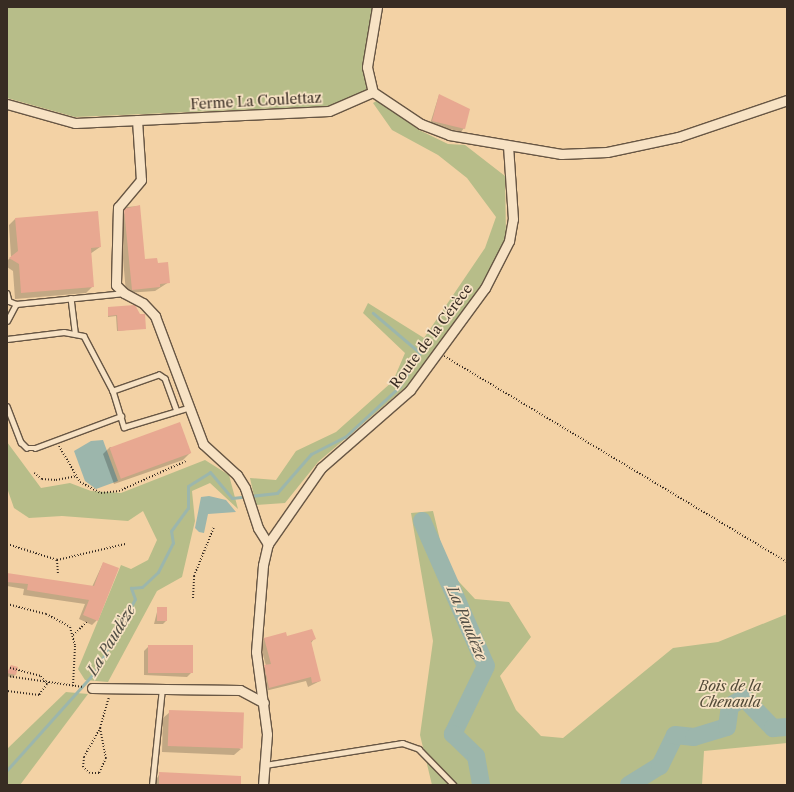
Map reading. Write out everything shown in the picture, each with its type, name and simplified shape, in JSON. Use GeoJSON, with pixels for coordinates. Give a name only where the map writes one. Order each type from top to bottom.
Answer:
{"type":"FeatureCollection","features":[{"type":"Feature","properties":{"kind":"street"},"geometry":{"type":"LineString","coordinates":[[377,7],[367,66],[373,92],[421,124],[450,135],[561,154],[635,147],[744,117],[787,100]]}},
{"type":"Feature","properties":{"kind":"street","name":"Ferme La Coulettaz"},"geometry":{"type":"LineString","coordinates":[[7,104],[75,123],[329,111],[373,92]]}},
{"type":"Feature","properties":{"kind":"street"},"geometry":{"type":"LineString","coordinates":[[137,120],[141,180],[118,207],[115,230],[116,285],[124,293],[143,302],[155,316],[188,408],[203,444],[237,475],[245,488],[258,528],[268,544]]}},
{"type":"Feature","properties":{"kind":"street","name":"Route de la Cérèce"},"geometry":{"type":"LineString","coordinates":[[263,785],[265,765],[264,703],[256,652],[263,565],[268,544],[321,468],[397,404],[438,353],[485,288],[509,241],[513,219],[508,146]]}},
{"type":"Feature","properties":{"kind":"street"},"geometry":{"type":"LineString","coordinates":[[92,688],[240,690],[264,703]]}},
{"type":"Feature","properties":{"kind":"lane"},"geometry":{"type":"LineString","coordinates":[[7,293],[9,301],[16,304],[124,293]]}},
{"type":"Feature","properties":{"kind":"lane"},"geometry":{"type":"LineString","coordinates":[[71,298],[75,332]]}},
{"type":"Feature","properties":{"kind":"lane"},"geometry":{"type":"LineString","coordinates":[[7,321],[16,304]]}},
{"type":"Feature","properties":{"kind":"lane"},"geometry":{"type":"LineString","coordinates":[[7,339],[75,332],[84,336],[113,391],[124,427],[176,410],[188,408]]}},
{"type":"Feature","properties":{"kind":"lane"},"geometry":{"type":"LineString","coordinates":[[113,391],[159,375],[165,380],[176,410]]}},
{"type":"Feature","properties":{"kind":"lane"},"geometry":{"type":"LineString","coordinates":[[7,406],[21,442],[27,448],[56,440],[121,416]]}},
{"type":"Feature","properties":{"kind":"lane"},"geometry":{"type":"LineString","coordinates":[[152,785],[162,689]]}},
{"type":"Feature","properties":{"kind":"lane"},"geometry":{"type":"LineString","coordinates":[[265,765],[402,743],[419,749],[454,785]]}},
{"type":"Feature","properties":{"kind":"path"},"geometry":{"type":"LineString","coordinates":[[438,353],[787,562]]}},
{"type":"Feature","properties":{"kind":"path"},"geometry":{"type":"LineString","coordinates":[[56,440],[76,476],[85,487],[101,493],[119,491],[186,461]]}},
{"type":"Feature","properties":{"kind":"path"},"geometry":{"type":"LineString","coordinates":[[34,473],[42,479],[56,480],[76,476]]}},
{"type":"Feature","properties":{"kind":"path"},"geometry":{"type":"LineString","coordinates":[[193,598],[194,576],[214,527]]}},
{"type":"Feature","properties":{"kind":"path"},"geometry":{"type":"LineString","coordinates":[[7,544],[57,560],[125,544]]}},
{"type":"Feature","properties":{"kind":"path"},"geometry":{"type":"LineString","coordinates":[[57,560],[58,574]]}},
{"type":"Feature","properties":{"kind":"path"},"geometry":{"type":"LineString","coordinates":[[7,604],[62,620],[73,635],[74,686],[47,684],[7,676]]}},
{"type":"Feature","properties":{"kind":"path"},"geometry":{"type":"LineString","coordinates":[[73,635],[87,622]]}},
{"type":"Feature","properties":{"kind":"path"},"geometry":{"type":"LineString","coordinates":[[7,667],[41,676],[47,684]]}},
{"type":"Feature","properties":{"kind":"path"},"geometry":{"type":"LineString","coordinates":[[7,691],[39,695],[47,684]]}},
{"type":"Feature","properties":{"kind":"path"},"geometry":{"type":"LineString","coordinates":[[100,728],[106,758],[99,773],[90,773],[84,767],[84,757],[100,728],[111,688]]}},
{"type":"Feature","properties":{"kind":"green space"},"geometry":{"type":"Polygon","coordinates":[[[7,7],[373,7],[363,66],[367,90],[329,106],[75,117],[7,98],[7,7]]]}},
{"type":"Feature","properties":{"kind":"green space"},"geometry":{"type":"Polygon","coordinates":[[[378,100],[419,130],[448,144],[465,145],[505,176],[506,238],[482,284],[407,386],[318,462],[285,503],[256,505],[250,478],[276,480],[296,451],[336,432],[393,381],[405,353],[363,313],[368,303],[424,338],[485,248],[496,217],[467,178],[438,155],[392,130],[373,103],[378,100]]]}},
{"type":"Feature","properties":{"kind":"green space"},"geometry":{"type":"Polygon","coordinates":[[[7,442],[41,488],[70,483],[91,491],[121,493],[205,460],[229,475],[238,509],[210,483],[192,491],[195,521],[182,577],[157,591],[108,682],[85,680],[78,669],[121,565],[131,569],[148,560],[157,540],[143,511],[128,521],[62,516],[29,518],[14,508],[7,488],[7,442]]]}},
{"type":"Feature","properties":{"kind":"green space","name":"Bois de la Chenaula"},"geometry":{"type":"Polygon","coordinates":[[[433,511],[447,569],[475,599],[509,602],[531,637],[500,676],[516,710],[541,736],[563,738],[673,648],[718,642],[787,614],[787,743],[704,751],[702,785],[432,785],[420,735],[433,641],[411,513],[433,511]]]}},
{"type":"Feature","properties":{"kind":"green space"},"geometry":{"type":"Polygon","coordinates":[[[66,692],[88,694],[20,785],[7,785],[7,749],[66,692]]]}},
{"type":"Feature","properties":{"kind":"shaded area"},"geometry":{"type":"Polygon","coordinates":[[[103,440],[118,481],[96,489],[85,481],[74,451],[91,441],[103,440]]]}},
{"type":"Feature","properties":{"kind":"shaded area"},"geometry":{"type":"Polygon","coordinates":[[[209,496],[226,500],[236,512],[208,514],[204,533],[199,532],[195,528],[201,497],[209,496]]]}},
{"type":"Feature","properties":{"kind":"building"},"geometry":{"type":"Polygon","coordinates":[[[439,94],[470,109],[465,129],[432,121],[439,94]]]}},
{"type":"Feature","properties":{"kind":"building"},"geometry":{"type":"Polygon","coordinates":[[[140,205],[145,259],[157,258],[158,263],[168,262],[170,283],[160,284],[160,287],[132,290],[124,209],[140,205]]]}},
{"type":"Feature","properties":{"kind":"building"},"geometry":{"type":"Polygon","coordinates":[[[98,211],[101,247],[91,248],[94,287],[21,293],[19,264],[9,258],[18,251],[15,218],[98,211]]]}},
{"type":"Feature","properties":{"kind":"building"},"geometry":{"type":"Polygon","coordinates":[[[135,305],[140,314],[145,314],[146,329],[118,331],[117,315],[108,316],[108,307],[135,305]]]}},
{"type":"Feature","properties":{"kind":"building"},"geometry":{"type":"Polygon","coordinates":[[[180,422],[191,453],[121,479],[110,448],[180,422]]]}},
{"type":"Feature","properties":{"kind":"building"},"geometry":{"type":"Polygon","coordinates":[[[103,562],[119,568],[98,621],[83,615],[89,600],[27,590],[28,584],[7,582],[7,573],[94,586],[103,562]]]}},
{"type":"Feature","properties":{"kind":"building"},"geometry":{"type":"Polygon","coordinates":[[[157,607],[167,607],[167,621],[157,621],[157,607]]]}},
{"type":"Feature","properties":{"kind":"building"},"geometry":{"type":"Polygon","coordinates":[[[312,629],[316,639],[311,641],[321,681],[312,683],[311,677],[269,688],[264,665],[271,664],[264,638],[286,632],[287,636],[312,629]]]}},
{"type":"Feature","properties":{"kind":"building"},"geometry":{"type":"Polygon","coordinates":[[[148,645],[193,645],[193,673],[148,673],[148,645]]]}},
{"type":"Feature","properties":{"kind":"building"},"geometry":{"type":"Polygon","coordinates":[[[11,665],[18,667],[16,675],[7,673],[11,665]]]}},
{"type":"Feature","properties":{"kind":"building"},"geometry":{"type":"Polygon","coordinates":[[[169,710],[244,713],[243,749],[168,746],[169,710]]]}},
{"type":"Feature","properties":{"kind":"building"},"geometry":{"type":"Polygon","coordinates":[[[159,772],[241,776],[241,785],[159,785],[159,772]]]}},
{"type":"Feature","properties":{"kind":"waterway","name":"La Paudèze"},"geometry":{"type":"LineString","coordinates":[[7,770],[95,672],[135,599],[131,588],[142,587],[158,572],[173,543],[171,531],[188,508],[188,486],[210,472],[232,498],[277,493],[311,454],[345,437],[400,386],[420,353],[373,313]]}},
{"type":"Feature","properties":{"kind":"waterway","name":"La Paudèze"},"geometry":{"type":"LineString","coordinates":[[422,521],[486,666],[453,734],[476,756],[481,785]]}},
{"type":"Feature","properties":{"kind":"waterway","name":"La Paudèze"},"geometry":{"type":"LineString","coordinates":[[629,785],[660,766],[675,735],[694,737],[727,727],[730,706],[744,698],[773,728],[787,727]]}}]}
